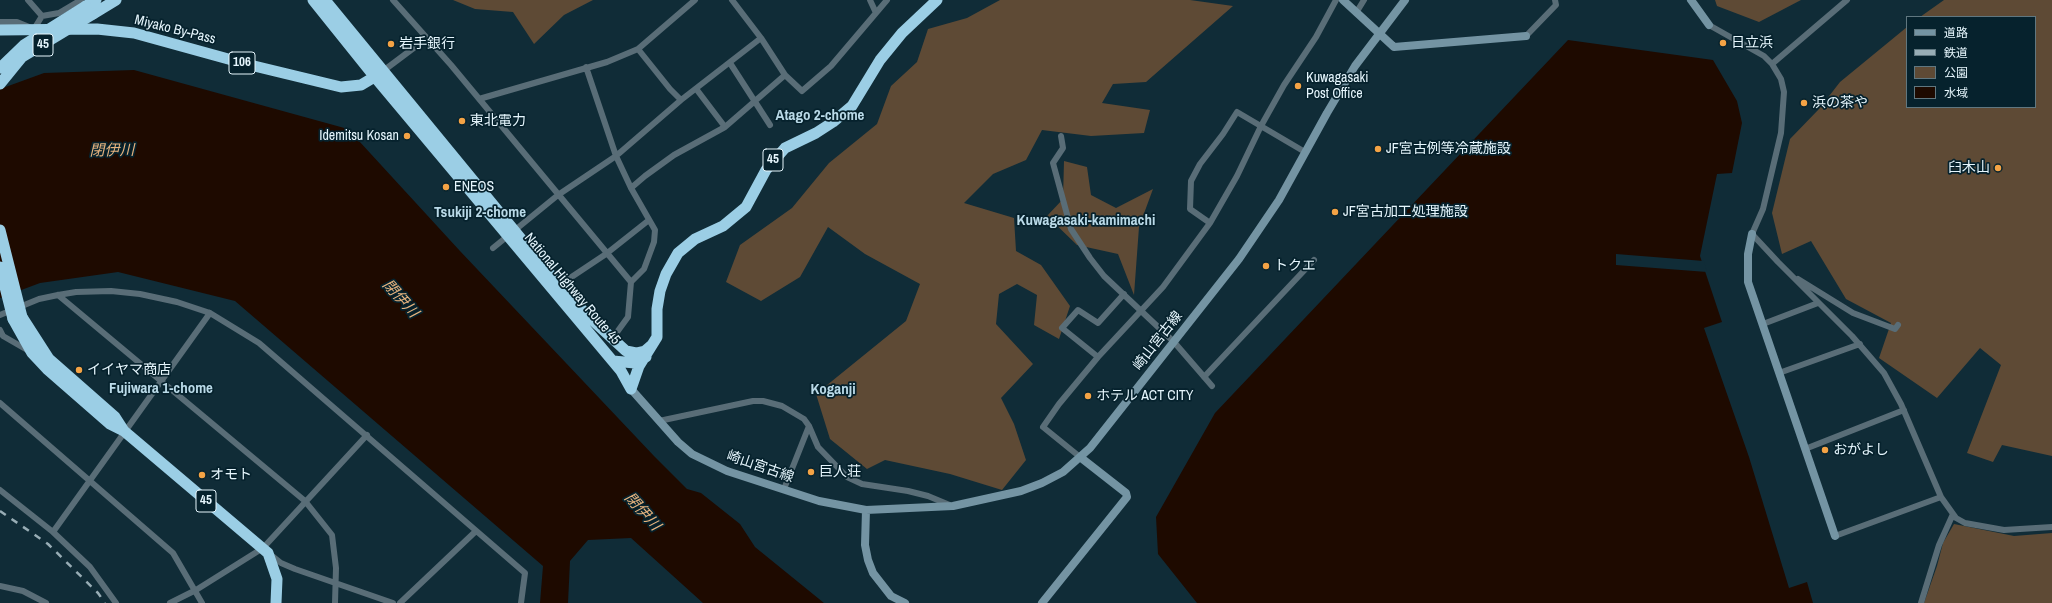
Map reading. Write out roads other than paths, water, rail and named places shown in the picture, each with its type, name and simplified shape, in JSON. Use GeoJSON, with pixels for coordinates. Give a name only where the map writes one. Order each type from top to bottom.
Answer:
{"type":"FeatureCollection","features":[{"type":"Feature","properties":{"kind":"highway","name":"45"},"geometry":{"type":"LineString","coordinates":[[0,68],[24,45],[89,5],[116,0]]}},
{"type":"Feature","properties":{"kind":"highway","name":"National Highway Route 45"},"geometry":{"type":"LineString","coordinates":[[313,0],[379,74],[621,365]]}},
{"type":"Feature","properties":{"kind":"highway","name":"National Highway Route 45"},"geometry":{"type":"LineString","coordinates":[[325,0],[379,74]]}},
{"type":"Feature","properties":{"kind":"highway","name":"45"},"geometry":{"type":"LineString","coordinates":[[631,389],[641,355],[654,343],[656,337],[657,309],[660,291],[666,274],[678,253],[695,238],[723,226],[746,207],[766,170],[785,148],[816,133],[833,122],[852,106],[880,60],[902,32],[937,0]]}},
{"type":"Feature","properties":{"kind":"highway","name":"45"},"geometry":{"type":"LineString","coordinates":[[0,84],[22,57],[89,5]]}},
{"type":"Feature","properties":{"kind":"highway","name":"Miyako By-Pass"},"geometry":{"type":"LineString","coordinates":[[0,30],[97,29],[134,33],[250,65],[342,87],[361,85],[379,74]]}},
{"type":"Feature","properties":{"kind":"highway","name":"45"},"geometry":{"type":"LineString","coordinates":[[0,230],[18,318],[49,359],[115,417],[124,431]]}},
{"type":"Feature","properties":{"kind":"highway","name":"45"},"geometry":{"type":"LineString","coordinates":[[0,267],[32,353],[47,369],[110,424],[124,431],[265,550]]}},
{"type":"Feature","properties":{"kind":"highway","name":"National Highway Route 45"},"geometry":{"type":"LineString","coordinates":[[556,288],[626,351],[641,355]]}},
{"type":"Feature","properties":{"kind":"highway"},"geometry":{"type":"LineString","coordinates":[[589,317],[621,365],[631,389]]}},
{"type":"Feature","properties":{"kind":"highway"},"geometry":{"type":"LineString","coordinates":[[621,365],[635,363],[641,355]]}},
{"type":"Feature","properties":{"kind":"highway"},"geometry":{"type":"LineString","coordinates":[[265,550],[277,579],[276,603]]}},
{"type":"Feature","properties":{"kind":"main road"},"geometry":{"type":"LineString","coordinates":[[1343,0],[1378,34],[1394,47],[1526,36]]}},
{"type":"Feature","properties":{"kind":"main road","name":"崎山宮古線"},"geometry":{"type":"LineString","coordinates":[[631,389],[678,442],[692,454],[727,471],[819,501],[866,510],[953,506],[1028,488],[1063,472],[1090,448],[1239,259],[1279,200],[1338,93],[1378,34],[1405,0]]}},
{"type":"Feature","properties":{"kind":"main road"},"geometry":{"type":"LineString","coordinates":[[1691,0],[1709,25]]}},
{"type":"Feature","properties":{"kind":"main road"},"geometry":{"type":"LineString","coordinates":[[1752,234],[1748,254],[1748,282],[1835,536]]}},
{"type":"Feature","properties":{"kind":"main road"},"geometry":{"type":"LineString","coordinates":[[1042,603],[1128,497],[1126,493],[1080,457]]}},
{"type":"Feature","properties":{"kind":"main road"},"geometry":{"type":"LineString","coordinates":[[866,510],[865,545],[873,573],[892,596],[905,603]]}},
{"type":"Feature","properties":{"kind":"street"},"geometry":{"type":"LineString","coordinates":[[28,0],[42,16]]}},
{"type":"Feature","properties":{"kind":"street"},"geometry":{"type":"LineString","coordinates":[[393,0],[479,99],[630,282]]}},
{"type":"Feature","properties":{"kind":"street"},"geometry":{"type":"LineString","coordinates":[[479,99],[586,67],[608,62],[638,49],[695,0]]}},
{"type":"Feature","properties":{"kind":"street"},"geometry":{"type":"LineString","coordinates":[[732,0],[761,38],[784,75],[802,91],[831,66],[887,0]]}},
{"type":"Feature","properties":{"kind":"street"},"geometry":{"type":"LineString","coordinates":[[870,0],[876,13]]}},
{"type":"Feature","properties":{"kind":"street"},"geometry":{"type":"LineString","coordinates":[[1080,457],[1043,427],[1059,404],[1098,357],[1171,276],[1210,223],[1237,176],[1261,126],[1284,85],[1316,37],[1336,0]]}},
{"type":"Feature","properties":{"kind":"street"},"geometry":{"type":"LineString","coordinates":[[1356,13],[1364,0]]}},
{"type":"Feature","properties":{"kind":"street"},"geometry":{"type":"LineString","coordinates":[[1526,36],[1556,5],[1555,0]]}},
{"type":"Feature","properties":{"kind":"street"},"geometry":{"type":"LineString","coordinates":[[1772,64],[1847,0]]}},
{"type":"Feature","properties":{"kind":"street"},"geometry":{"type":"LineString","coordinates":[[0,22],[17,22],[34,29],[42,16],[89,5]]}},
{"type":"Feature","properties":{"kind":"street"},"geometry":{"type":"LineString","coordinates":[[1709,25],[1764,56],[1772,64],[1781,79],[1784,92],[1782,126],[1763,209],[1752,234],[1818,303],[1860,344],[1884,373],[1904,410],[1941,497],[1956,518],[1965,523],[2002,529],[2052,527]]}},
{"type":"Feature","properties":{"kind":"street"},"geometry":{"type":"LineString","coordinates":[[379,74],[427,38]]}},
{"type":"Feature","properties":{"kind":"street"},"geometry":{"type":"LineString","coordinates":[[493,248],[558,195],[616,156],[682,100],[697,90],[761,38]]}},
{"type":"Feature","properties":{"kind":"street"},"geometry":{"type":"LineString","coordinates":[[638,49],[670,89],[682,100]]}},
{"type":"Feature","properties":{"kind":"street"},"geometry":{"type":"LineString","coordinates":[[730,63],[770,125]]}},
{"type":"Feature","properties":{"kind":"street"},"geometry":{"type":"LineString","coordinates":[[586,67],[616,156],[631,188],[655,230],[654,242],[644,269],[630,282],[628,317],[612,339]]}},
{"type":"Feature","properties":{"kind":"street"},"geometry":{"type":"LineString","coordinates":[[631,188],[674,155],[725,127],[756,102],[784,75]]}},
{"type":"Feature","properties":{"kind":"street"},"geometry":{"type":"LineString","coordinates":[[697,90],[725,127]]}},
{"type":"Feature","properties":{"kind":"street"},"geometry":{"type":"LineString","coordinates":[[1210,223],[1190,209],[1191,181],[1200,164],[1223,134],[1236,112],[1305,152]]}},
{"type":"Feature","properties":{"kind":"street"},"geometry":{"type":"LineString","coordinates":[[1061,136],[1063,148],[1053,163],[1071,229],[1104,276],[1174,342],[1212,386]]}},
{"type":"Feature","properties":{"kind":"street"},"geometry":{"type":"LineString","coordinates":[[556,288],[606,254],[649,220]]}},
{"type":"Feature","properties":{"kind":"street"},"geometry":{"type":"LineString","coordinates":[[1204,377],[1314,260]]}},
{"type":"Feature","properties":{"kind":"street"},"geometry":{"type":"LineString","coordinates":[[1790,274],[1853,313],[1895,329],[1898,324]]}},
{"type":"Feature","properties":{"kind":"street"},"geometry":{"type":"LineString","coordinates":[[0,315],[39,299],[76,292],[111,291],[140,294],[177,302],[210,313],[259,343],[525,573],[521,603]]}},
{"type":"Feature","properties":{"kind":"street"},"geometry":{"type":"LineString","coordinates":[[1098,357],[1062,328],[1078,310],[1098,323],[1124,294]]}},
{"type":"Feature","properties":{"kind":"street"},"geometry":{"type":"LineString","coordinates":[[58,295],[305,502],[332,535],[337,584],[335,603]]}},
{"type":"Feature","properties":{"kind":"street"},"geometry":{"type":"LineString","coordinates":[[1763,324],[1818,303]]}},
{"type":"Feature","properties":{"kind":"street"},"geometry":{"type":"LineString","coordinates":[[53,532],[210,313]]}},
{"type":"Feature","properties":{"kind":"street"},"geometry":{"type":"LineString","coordinates":[[1,336],[32,353]]}},
{"type":"Feature","properties":{"kind":"street"},"geometry":{"type":"LineString","coordinates":[[1779,373],[1860,344]]}},
{"type":"Feature","properties":{"kind":"street"},"geometry":{"type":"LineString","coordinates":[[659,421],[753,401],[763,401],[782,406],[796,413],[809,426],[818,448],[838,469],[862,484],[908,491],[928,496],[953,506]]}},
{"type":"Feature","properties":{"kind":"street"},"geometry":{"type":"LineString","coordinates":[[0,403],[173,553],[196,590],[202,603]]}},
{"type":"Feature","properties":{"kind":"street"},"geometry":{"type":"LineString","coordinates":[[1805,449],[1904,410]]}},
{"type":"Feature","properties":{"kind":"street"},"geometry":{"type":"LineString","coordinates":[[784,489],[809,426]]}},
{"type":"Feature","properties":{"kind":"street"},"geometry":{"type":"LineString","coordinates":[[170,603],[196,590],[265,550],[305,502],[367,436]]}},
{"type":"Feature","properties":{"kind":"street"},"geometry":{"type":"LineString","coordinates":[[0,490],[53,532],[90,567],[116,603]]}},
{"type":"Feature","properties":{"kind":"street"},"geometry":{"type":"LineString","coordinates":[[1835,536],[1941,497]]}},
{"type":"Feature","properties":{"kind":"street"},"geometry":{"type":"LineString","coordinates":[[1921,603],[1939,545],[1953,514]]}},
{"type":"Feature","properties":{"kind":"street"},"geometry":{"type":"LineString","coordinates":[[400,603],[476,531]]}},
{"type":"Feature","properties":{"kind":"street"},"geometry":{"type":"LineString","coordinates":[[265,550],[281,563],[393,603]]}},
{"type":"Feature","properties":{"kind":"street"},"geometry":{"type":"LineString","coordinates":[[0,586],[23,591],[46,603]]}},
{"type":"Feature","properties":{"kind":"water"},"geometry":{"type":"Polygon","coordinates":[[[1568,40],[1713,60],[1737,101],[1742,123],[1732,173],[1717,174],[1700,256],[1722,322],[1704,328],[1749,457],[1789,588],[1807,582],[1813,603],[1197,603],[1158,554],[1156,517],[1215,413],[1568,40]]]}},
{"type":"Feature","properties":{"kind":"water","name":"閉伊川"},"geometry":{"type":"Polygon","coordinates":[[[134,70],[348,129],[460,251],[687,489],[701,493],[740,524],[755,547],[824,603],[703,603],[631,538],[588,540],[570,561],[568,603],[540,603],[543,566],[235,301],[118,272],[40,283],[0,298],[0,89],[44,73],[134,70]]]}},
{"type":"Feature","properties":{"kind":"railway"},"geometry":{"type":"LineString","coordinates":[[0,511],[48,544],[98,593],[105,603]]}},
{"type":"Feature","properties":{"kind":"place","name":"日立浜"},"geometry":{"type":"Point","coordinates":[1723,43]}},
{"type":"Feature","properties":{"kind":"place","name":"岩手銀行"},"geometry":{"type":"Point","coordinates":[391,44]}},
{"type":"Feature","properties":{"kind":"place","name":"Kuwagasaki Post Office"},"geometry":{"type":"Point","coordinates":[1298,86]}},
{"type":"Feature","properties":{"kind":"place","name":"浜の茶や"},"geometry":{"type":"Point","coordinates":[1804,103]}},
{"type":"Feature","properties":{"kind":"place","name":"東北電力"},"geometry":{"type":"Point","coordinates":[462,121]}},
{"type":"Feature","properties":{"kind":"place","name":"Idemitsu Kosan"},"geometry":{"type":"Point","coordinates":[407,136]}},
{"type":"Feature","properties":{"kind":"place","name":"JF宮古例等冷蔵施設"},"geometry":{"type":"Point","coordinates":[1378,149]}},
{"type":"Feature","properties":{"kind":"place","name":"臼木山"},"geometry":{"type":"Point","coordinates":[1998,168]}},
{"type":"Feature","properties":{"kind":"place","name":"ENEOS"},"geometry":{"type":"Point","coordinates":[446,187]}},
{"type":"Feature","properties":{"kind":"place","name":"JF宮古加工処理施設"},"geometry":{"type":"Point","coordinates":[1335,212]}},
{"type":"Feature","properties":{"kind":"place","name":"トクエ"},"geometry":{"type":"Point","coordinates":[1266,266]}},
{"type":"Feature","properties":{"kind":"place","name":"イイヤマ商店"},"geometry":{"type":"Point","coordinates":[79,370]}},
{"type":"Feature","properties":{"kind":"place","name":"ホテル ACT CITY"},"geometry":{"type":"Point","coordinates":[1088,396]}},
{"type":"Feature","properties":{"kind":"place","name":"おがよし"},"geometry":{"type":"Point","coordinates":[1825,450]}},
{"type":"Feature","properties":{"kind":"place","name":"巨人荘"},"geometry":{"type":"Point","coordinates":[811,472]}},
{"type":"Feature","properties":{"kind":"place","name":"オモト"},"geometry":{"type":"Point","coordinates":[202,475]}},
{"type":"Feature","properties":{"kind":"district","name":"Atago 2-chome"},"geometry":{"type":"Point","coordinates":[820,116]}},
{"type":"Feature","properties":{"kind":"district","name":"Tsukiji 2-chome"},"geometry":{"type":"Point","coordinates":[480,213]}},
{"type":"Feature","properties":{"kind":"district","name":"Kuwagasaki-kamimachi"},"geometry":{"type":"Point","coordinates":[1086,221]}},
{"type":"Feature","properties":{"kind":"district","name":"Fujiwara 1-chome"},"geometry":{"type":"Point","coordinates":[161,389]}},
{"type":"Feature","properties":{"kind":"district","name":"Koganji"},"geometry":{"type":"Point","coordinates":[833,390]}}]}
